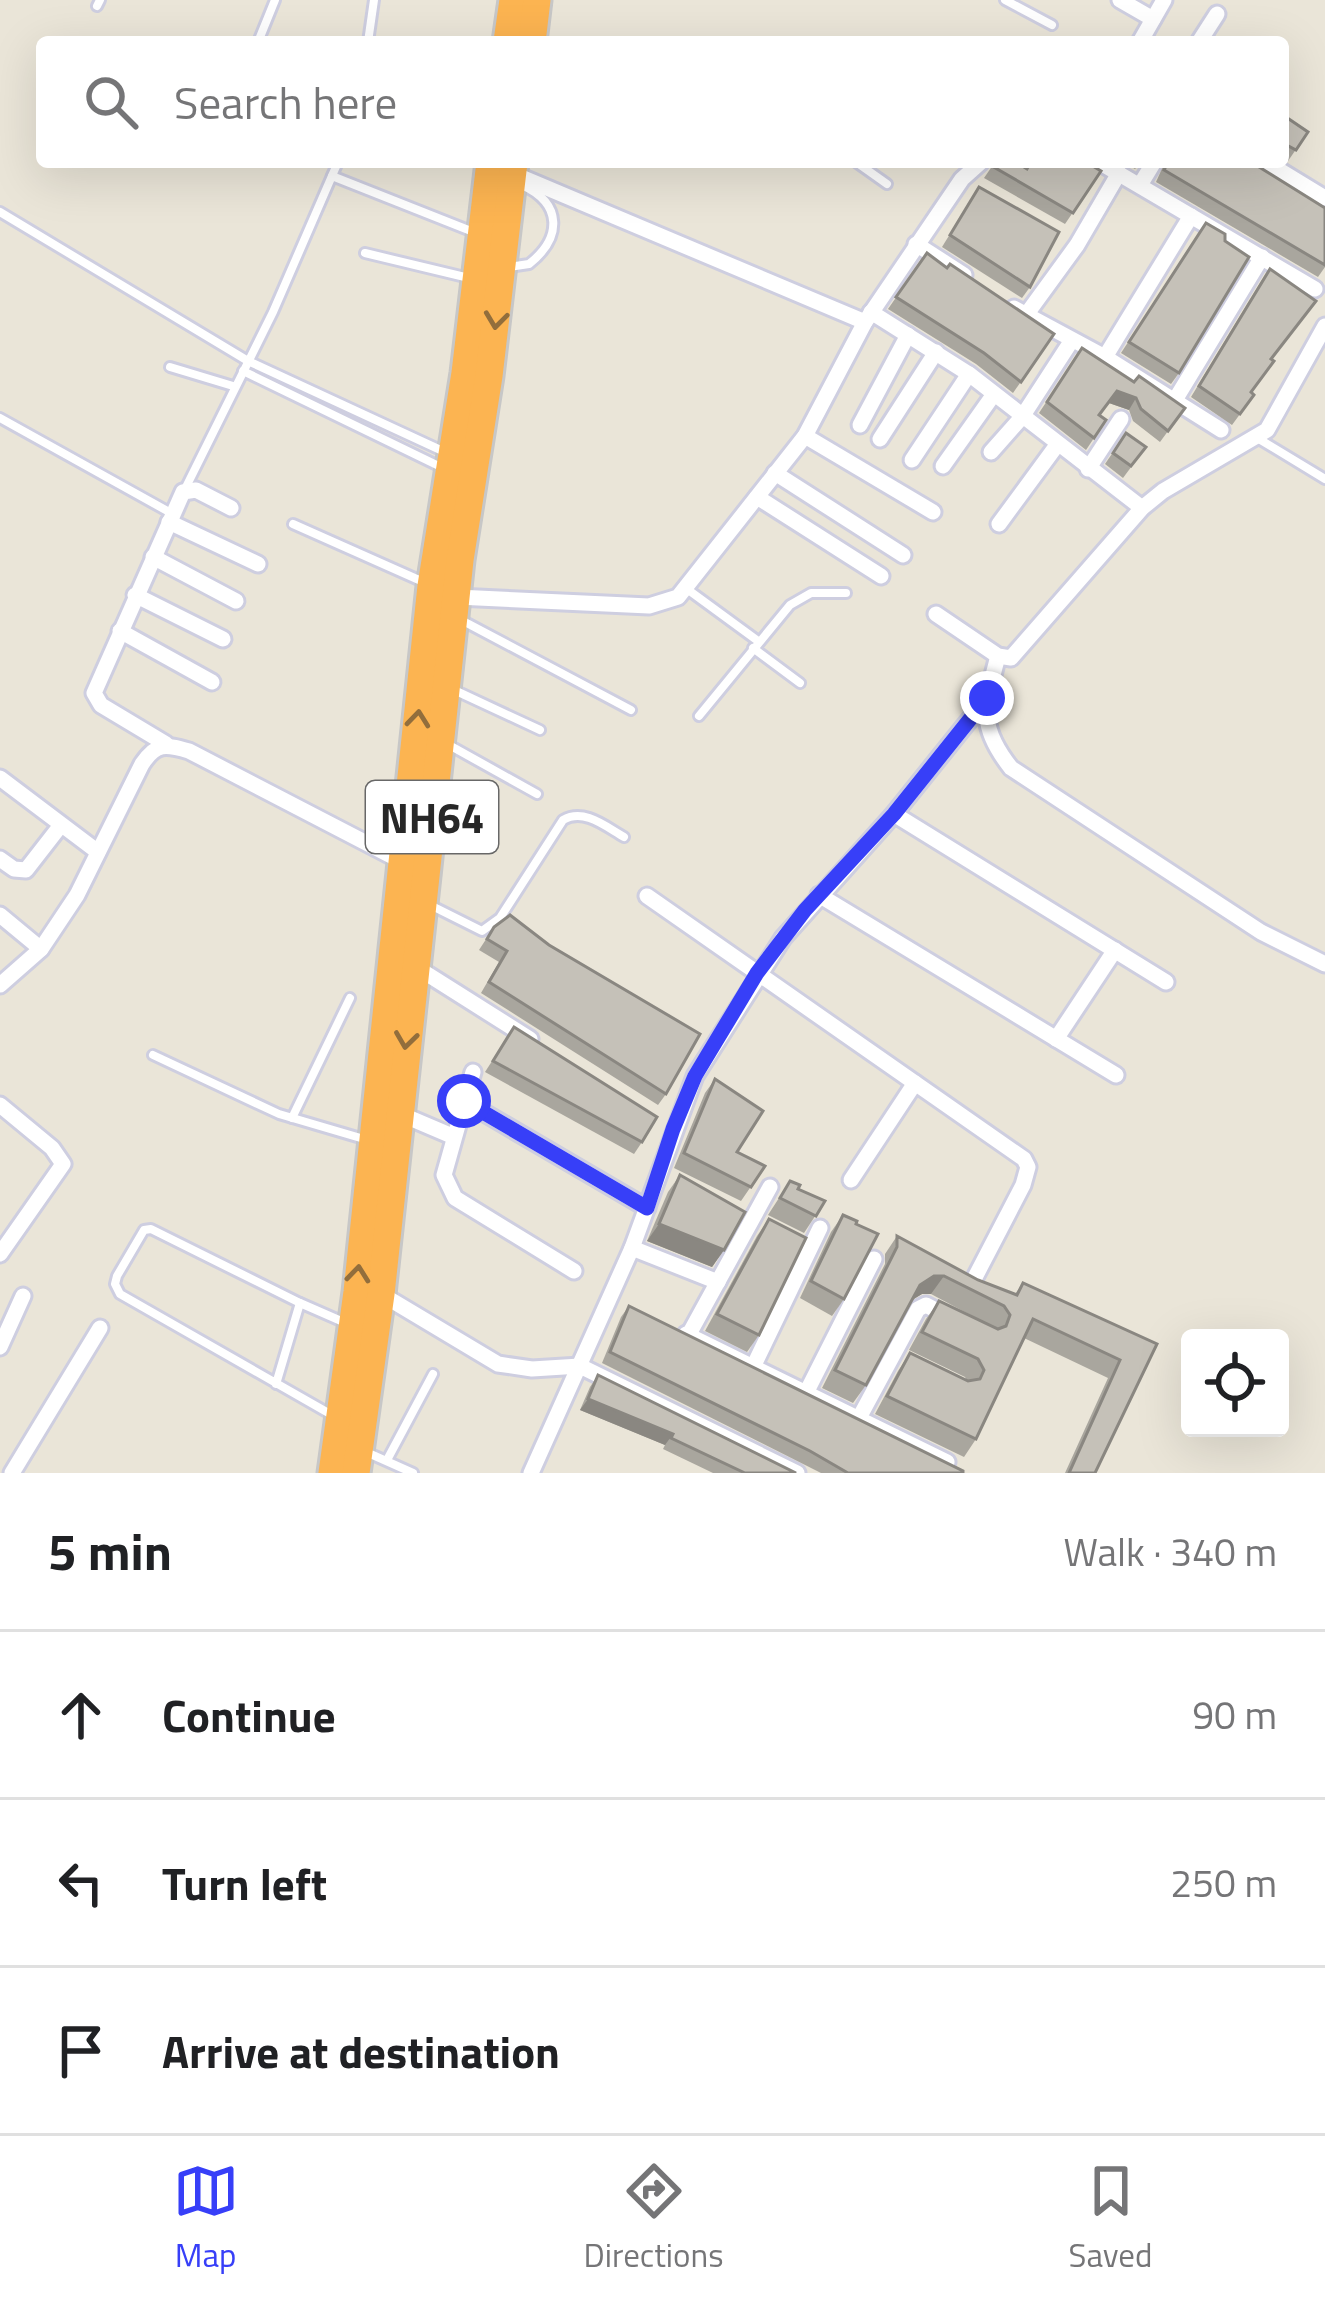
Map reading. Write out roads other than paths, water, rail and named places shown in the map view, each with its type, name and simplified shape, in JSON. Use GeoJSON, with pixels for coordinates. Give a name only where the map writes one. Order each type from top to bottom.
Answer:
{"type":"FeatureCollection","features":[{"type":"Feature","properties":{"kind":"highway"},"geometry":{"type":"LineString","coordinates":[[508,36],[513,0]]}},
{"type":"Feature","properties":{"kind":"highway"},"geometry":{"type":"LineString","coordinates":[[533,36],[537,0]]}},
{"type":"Feature","properties":{"kind":"highway","name":"NH64"},"geometry":{"type":"LineString","coordinates":[[332,1473],[383,1143],[398,1113],[447,687],[443,601],[451,463],[489,274],[482,235],[504,169]]}},
{"type":"Feature","properties":{"kind":"highway","name":"NH64"},"geometry":{"type":"LineString","coordinates":[[358,1461],[381,1294],[383,1143],[403,862],[504,169]]}},
{"type":"Feature","properties":{"kind":"street"},"geometry":{"type":"LineString","coordinates":[[1120,0],[1153,19]]}},
{"type":"Feature","properties":{"kind":"street"},"geometry":{"type":"LineString","coordinates":[[1143,36],[1164,0]]}},
{"type":"Feature","properties":{"kind":"street"},"geometry":{"type":"LineString","coordinates":[[1203,36],[1217,14]]}},
{"type":"Feature","properties":{"kind":"street"},"geometry":{"type":"LineString","coordinates":[[443,601],[649,606],[666,603],[687,589],[805,436],[868,316],[974,168]]}},
{"type":"Feature","properties":{"kind":"street"},"geometry":{"type":"LineString","coordinates":[[1109,168],[1315,289]]}},
{"type":"Feature","properties":{"kind":"street"},"geometry":{"type":"LineString","coordinates":[[1140,185],[1150,168]]}},
{"type":"Feature","properties":{"kind":"street"},"geometry":{"type":"LineString","coordinates":[[1276,168],[1325,198]]}},
{"type":"Feature","properties":{"kind":"street"},"geometry":{"type":"LineString","coordinates":[[504,169],[908,335],[969,374],[1142,508]]}},
{"type":"Feature","properties":{"kind":"street"},"geometry":{"type":"LineString","coordinates":[[1026,315],[1077,245],[1118,173]]}},
{"type":"Feature","properties":{"kind":"street"},"geometry":{"type":"LineString","coordinates":[[962,179],[982,190]]}},
{"type":"Feature","properties":{"kind":"street"},"geometry":{"type":"LineString","coordinates":[[1105,358],[1191,216]]}},
{"type":"Feature","properties":{"kind":"street"},"geometry":{"type":"LineString","coordinates":[[1058,234],[1077,245]]}},
{"type":"Feature","properties":{"kind":"street"},"geometry":{"type":"LineString","coordinates":[[916,244],[971,280]]}},
{"type":"Feature","properties":{"kind":"street"},"geometry":{"type":"LineString","coordinates":[[1175,400],[1262,257]]}},
{"type":"Feature","properties":{"kind":"street"},"geometry":{"type":"LineString","coordinates":[[1008,304],[1221,430]]}},
{"type":"Feature","properties":{"kind":"street"},"geometry":{"type":"LineString","coordinates":[[936,614],[998,656],[1011,658],[1142,508],[1162,491],[1257,438],[1277,417],[1325,326]]}},
{"type":"Feature","properties":{"kind":"street"},"geometry":{"type":"LineString","coordinates":[[860,424],[908,335]]}},
{"type":"Feature","properties":{"kind":"street"},"geometry":{"type":"LineString","coordinates":[[992,452],[1022,417],[1072,340]]}},
{"type":"Feature","properties":{"kind":"street"},"geometry":{"type":"LineString","coordinates":[[880,439],[937,352]]}},
{"type":"Feature","properties":{"kind":"street"},"geometry":{"type":"LineString","coordinates":[[913,460],[969,374]]}},
{"type":"Feature","properties":{"kind":"street"},"geometry":{"type":"LineString","coordinates":[[943,466],[994,394]]}},
{"type":"Feature","properties":{"kind":"street"},"geometry":{"type":"LineString","coordinates":[[1088,469],[1121,419]]}},
{"type":"Feature","properties":{"kind":"street"},"geometry":{"type":"LineString","coordinates":[[805,436],[933,512]]}},
{"type":"Feature","properties":{"kind":"street"},"geometry":{"type":"LineString","coordinates":[[998,524],[1057,445]]}},
{"type":"Feature","properties":{"kind":"street"},"geometry":{"type":"LineString","coordinates":[[775,473],[903,555]]}},
{"type":"Feature","properties":{"kind":"street"},"geometry":{"type":"LineString","coordinates":[[231,508],[196,490],[183,492],[94,693],[101,704],[166,744],[189,751],[403,862]]}},
{"type":"Feature","properties":{"kind":"street"},"geometry":{"type":"LineString","coordinates":[[757,497],[880,576]]}},
{"type":"Feature","properties":{"kind":"street"},"geometry":{"type":"LineString","coordinates":[[171,518],[258,565]]}},
{"type":"Feature","properties":{"kind":"street"},"geometry":{"type":"LineString","coordinates":[[153,557],[236,601]]}},
{"type":"Feature","properties":{"kind":"street"},"geometry":{"type":"LineString","coordinates":[[135,595],[223,639]]}},
{"type":"Feature","properties":{"kind":"street"},"geometry":{"type":"LineString","coordinates":[[120,631],[212,682]]}},
{"type":"Feature","properties":{"kind":"street"},"geometry":{"type":"LineString","coordinates":[[998,656],[987,698],[986,725],[992,744],[1011,768],[1262,932],[1325,964]]}},
{"type":"Feature","properties":{"kind":"street"},"geometry":{"type":"LineString","coordinates":[[530,1473],[632,1247],[695,1076],[757,973],[987,698]]}},
{"type":"Feature","properties":{"kind":"street"},"geometry":{"type":"LineString","coordinates":[[0,986],[41,949],[77,895],[142,764],[152,749],[166,744]]}},
{"type":"Feature","properties":{"kind":"street"},"geometry":{"type":"LineString","coordinates":[[0,804],[6,783],[98,853]]}},
{"type":"Feature","properties":{"kind":"street"},"geometry":{"type":"LineString","coordinates":[[894,814],[1166,982]]}},
{"type":"Feature","properties":{"kind":"street"},"geometry":{"type":"LineString","coordinates":[[0,859],[14,869],[26,869],[61,825]]}},
{"type":"Feature","properties":{"kind":"street"},"geometry":{"type":"LineString","coordinates":[[819,895],[1115,1075]]}},
{"type":"Feature","properties":{"kind":"street"},"geometry":{"type":"LineString","coordinates":[[647,896],[1024,1159],[1028,1167],[1023,1185],[970,1287]]}},
{"type":"Feature","properties":{"kind":"street"},"geometry":{"type":"LineString","coordinates":[[0,915],[41,949]]}},
{"type":"Feature","properties":{"kind":"street"},"geometry":{"type":"LineString","coordinates":[[1056,1039],[1115,950]]}},
{"type":"Feature","properties":{"kind":"street"},"geometry":{"type":"LineString","coordinates":[[416,967],[554,1054]]}},
{"type":"Feature","properties":{"kind":"street"},"geometry":{"type":"LineString","coordinates":[[473,1072],[444,1175],[455,1198],[574,1271]]}},
{"type":"Feature","properties":{"kind":"street"},"geometry":{"type":"LineString","coordinates":[[850,1180],[915,1083]]}},
{"type":"Feature","properties":{"kind":"street"},"geometry":{"type":"LineString","coordinates":[[464,1101],[647,1208]]}},
{"type":"Feature","properties":{"kind":"street"},"geometry":{"type":"LineString","coordinates":[[0,1254],[63,1164],[52,1148],[2,1113]]}},
{"type":"Feature","properties":{"kind":"street"},"geometry":{"type":"LineString","coordinates":[[398,1113],[452,1136]]}},
{"type":"Feature","properties":{"kind":"street"},"geometry":{"type":"LineString","coordinates":[[653,1116],[673,1129]]}},
{"type":"Feature","properties":{"kind":"street"},"geometry":{"type":"LineString","coordinates":[[688,1336],[770,1187]]}},
{"type":"Feature","properties":{"kind":"street"},"geometry":{"type":"LineString","coordinates":[[729,1213],[749,1224]]}},
{"type":"Feature","properties":{"kind":"street"},"geometry":{"type":"LineString","coordinates":[[754,1365],[820,1228]]}},
{"type":"Feature","properties":{"kind":"street"},"geometry":{"type":"LineString","coordinates":[[632,1247],[718,1282]]}},
{"type":"Feature","properties":{"kind":"street"},"geometry":{"type":"LineString","coordinates":[[807,1391],[874,1259]]}},
{"type":"Feature","properties":{"kind":"street"},"geometry":{"type":"LineString","coordinates":[[381,1294],[498,1364],[532,1369],[580,1366],[797,1473]]}},
{"type":"Feature","properties":{"kind":"street"},"geometry":{"type":"LineString","coordinates":[[0,1347],[23,1296]]}},
{"type":"Feature","properties":{"kind":"street"},"geometry":{"type":"LineString","coordinates":[[610,1298],[630,1308]]}},
{"type":"Feature","properties":{"kind":"street"},"geometry":{"type":"LineString","coordinates":[[859,1418],[918,1309],[926,1305],[970,1328]]}},
{"type":"Feature","properties":{"kind":"street"},"geometry":{"type":"LineString","coordinates":[[669,1326],[947,1462]]}},
{"type":"Feature","properties":{"kind":"street"},"geometry":{"type":"LineString","coordinates":[[12,1473],[100,1328]]}},
{"type":"Feature","properties":{"kind":"street"},"geometry":{"type":"LineString","coordinates":[[894,1355],[910,1364]]}},
{"type":"Feature","properties":{"kind":"lane"},"geometry":{"type":"LineString","coordinates":[[260,36],[275,0]]}},
{"type":"Feature","properties":{"kind":"lane"},"geometry":{"type":"LineString","coordinates":[[369,36],[374,0]]}},
{"type":"Feature","properties":{"kind":"lane"},"geometry":{"type":"LineString","coordinates":[[1005,0],[1052,25]]}},
{"type":"Feature","properties":{"kind":"lane"},"geometry":{"type":"LineString","coordinates":[[183,492],[335,168]]}},
{"type":"Feature","properties":{"kind":"lane"},"geometry":{"type":"LineString","coordinates":[[864,168],[887,184]]}},
{"type":"Feature","properties":{"kind":"lane"},"geometry":{"type":"LineString","coordinates":[[365,253],[489,274],[529,264],[551,240],[554,220],[548,203],[504,169]]}},
{"type":"Feature","properties":{"kind":"lane"},"geometry":{"type":"LineString","coordinates":[[332,176],[482,235]]}},
{"type":"Feature","properties":{"kind":"lane"},"geometry":{"type":"LineString","coordinates":[[0,212],[246,366],[451,463]]}},
{"type":"Feature","properties":{"kind":"lane"},"geometry":{"type":"LineString","coordinates":[[246,366],[451,463]]}},
{"type":"Feature","properties":{"kind":"lane"},"geometry":{"type":"LineString","coordinates":[[170,367],[233,386]]}},
{"type":"Feature","properties":{"kind":"lane"},"geometry":{"type":"LineString","coordinates":[[0,418],[171,518]]}},
{"type":"Feature","properties":{"kind":"lane"},"geometry":{"type":"LineString","coordinates":[[1257,438],[1325,478]]}},
{"type":"Feature","properties":{"kind":"lane"},"geometry":{"type":"LineString","coordinates":[[292,524],[443,601],[631,710]]}},
{"type":"Feature","properties":{"kind":"lane"},"geometry":{"type":"LineString","coordinates":[[687,589],[800,683]]}},
{"type":"Feature","properties":{"kind":"lane"},"geometry":{"type":"LineString","coordinates":[[699,716],[801,596],[846,592]]}},
{"type":"Feature","properties":{"kind":"lane"},"geometry":{"type":"LineString","coordinates":[[447,687],[540,730]]}},
{"type":"Feature","properties":{"kind":"lane"},"geometry":{"type":"LineString","coordinates":[[441,741],[537,794]]}},
{"type":"Feature","properties":{"kind":"lane"},"geometry":{"type":"LineString","coordinates":[[423,902],[482,931],[500,918],[563,820],[574,814],[588,817],[624,837]]}},
{"type":"Feature","properties":{"kind":"lane"},"geometry":{"type":"LineString","coordinates":[[292,1118],[350,998]]}},
{"type":"Feature","properties":{"kind":"lane"},"geometry":{"type":"LineString","coordinates":[[153,1055],[254,1104],[383,1143]]}},
{"type":"Feature","properties":{"kind":"lane"},"geometry":{"type":"LineString","coordinates":[[339,1418],[120,1294],[117,1276],[147,1229],[352,1325]]}},
{"type":"Feature","properties":{"kind":"lane"},"geometry":{"type":"LineString","coordinates":[[276,1384],[300,1303]]}},
{"type":"Feature","properties":{"kind":"lane"},"geometry":{"type":"LineString","coordinates":[[387,1460],[433,1374]]}},
{"type":"Feature","properties":{"kind":"lane"},"geometry":{"type":"LineString","coordinates":[[358,1461],[387,1460],[413,1473]]}}]}
